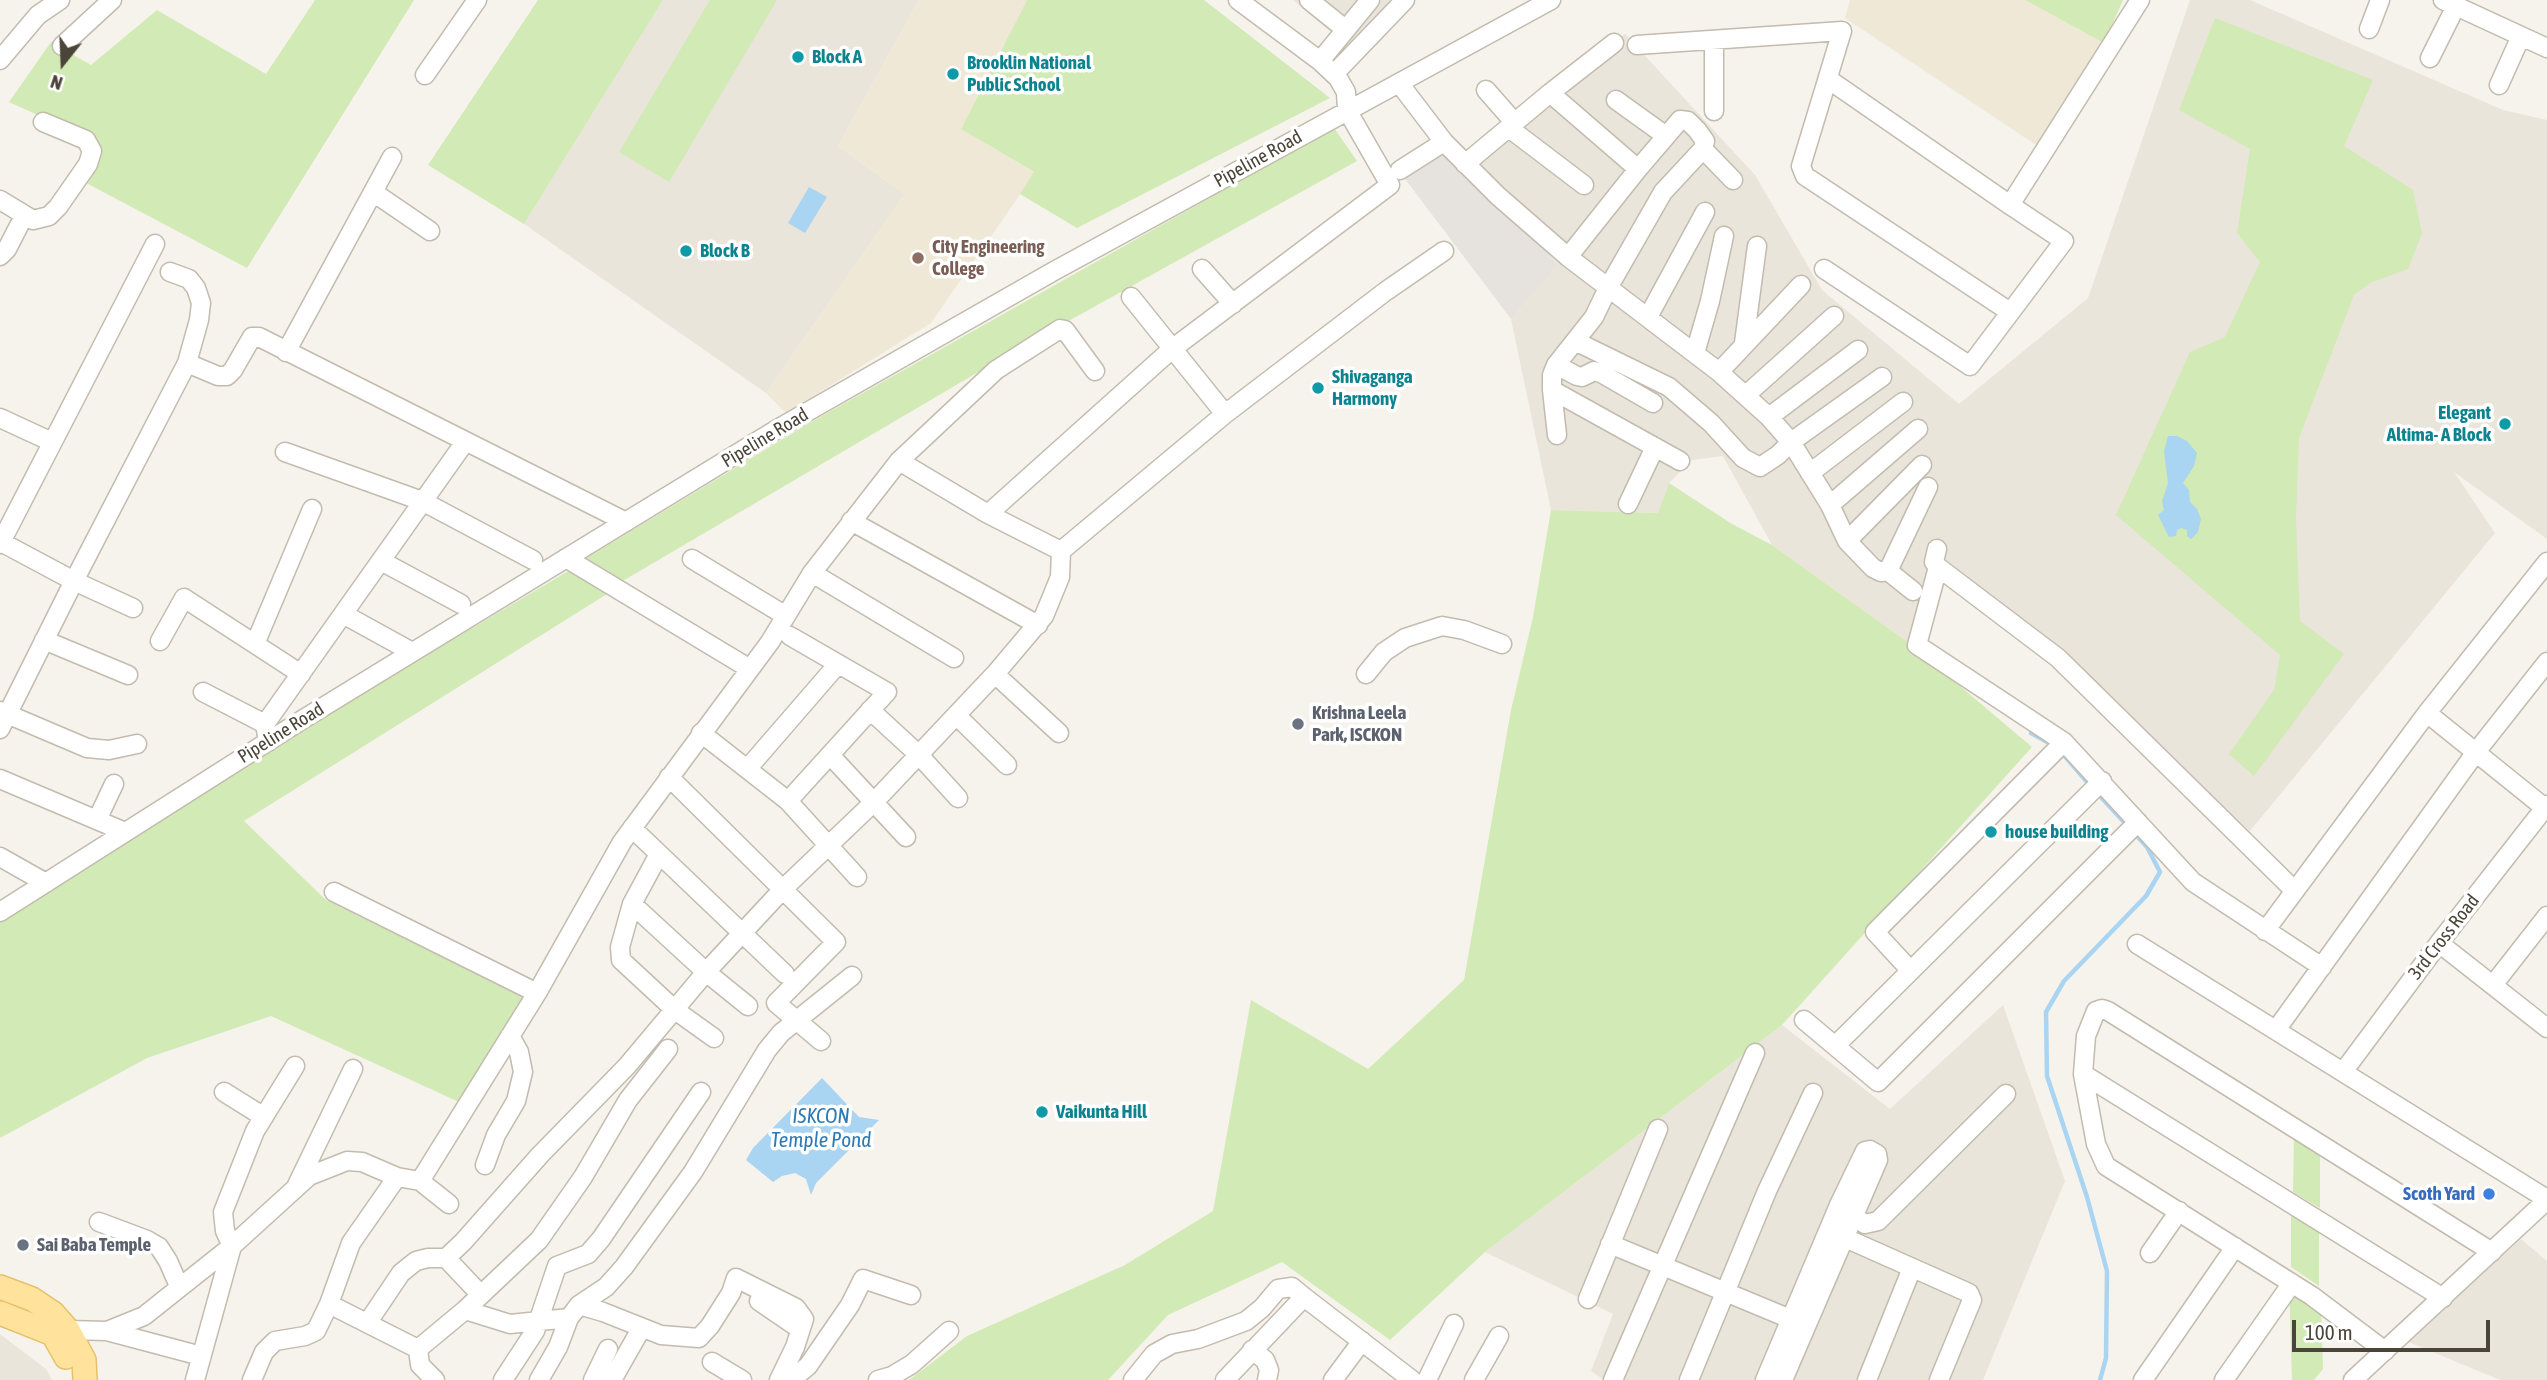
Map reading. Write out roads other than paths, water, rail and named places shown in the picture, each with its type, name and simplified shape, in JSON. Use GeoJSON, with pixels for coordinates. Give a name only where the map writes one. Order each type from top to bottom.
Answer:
{"type":"FeatureCollection","features":[{"type":"Feature","properties":{"kind":"main road"},"geometry":{"type":"LineString","coordinates":[[0,1287],[32,1299],[53,1313],[75,1380]]}},
{"type":"Feature","properties":{"kind":"main road"},"geometry":{"type":"LineString","coordinates":[[4,1321],[61,1332],[84,1360],[85,1380]]}},
{"type":"Feature","properties":{"kind":"street"},"geometry":{"type":"LineString","coordinates":[[0,60],[38,15],[60,0]]}},
{"type":"Feature","properties":{"kind":"street"},"geometry":{"type":"LineString","coordinates":[[62,46],[112,0]]}},
{"type":"Feature","properties":{"kind":"street"},"geometry":{"type":"LineString","coordinates":[[425,75],[477,0]]}},
{"type":"Feature","properties":{"kind":"street"},"geometry":{"type":"LineString","coordinates":[[988,514],[1172,349],[1390,185],[1347,110],[1346,92],[1334,74],[1238,0]]}},
{"type":"Feature","properties":{"kind":"street"},"geometry":{"type":"LineString","coordinates":[[1309,0],[1345,29]]}},
{"type":"Feature","properties":{"kind":"street"},"geometry":{"type":"LineString","coordinates":[[1320,61],[1370,0]]}},
{"type":"Feature","properties":{"kind":"street"},"geometry":{"type":"LineString","coordinates":[[1334,74],[1405,0]]}},
{"type":"Feature","properties":{"kind":"street"},"geometry":{"type":"LineString","coordinates":[[2010,205],[2140,0]]}},
{"type":"Feature","properties":{"kind":"street"},"geometry":{"type":"LineString","coordinates":[[2369,29],[2380,0]]}},
{"type":"Feature","properties":{"kind":"street","name":"Pipeline Road"},"geometry":{"type":"LineString","coordinates":[[0,912],[125,832],[266,733],[412,652],[779,428],[1042,278],[1399,83],[1539,3]]}},
{"type":"Feature","properties":{"kind":"street"},"geometry":{"type":"LineString","coordinates":[[2430,58],[2449,3],[2547,48]]}},
{"type":"Feature","properties":{"kind":"street"},"geometry":{"type":"LineString","coordinates":[[1637,45],[1842,31],[1801,166],[1805,176],[2010,312]]}},
{"type":"Feature","properties":{"kind":"street"},"geometry":{"type":"LineString","coordinates":[[2499,85],[2521,36]]}},
{"type":"Feature","properties":{"kind":"street"},"geometry":{"type":"LineString","coordinates":[[1714,40],[1714,111]]}},
{"type":"Feature","properties":{"kind":"street"},"geometry":{"type":"LineString","coordinates":[[1465,164],[1614,43]]}},
{"type":"Feature","properties":{"kind":"street"},"geometry":{"type":"LineString","coordinates":[[1824,268],[1970,366],[2064,241],[1828,79]]}},
{"type":"Feature","properties":{"kind":"street"},"geometry":{"type":"LineString","coordinates":[[1399,83],[1444,142],[1465,164],[1568,257],[1695,352],[1769,417],[1791,442],[1830,505],[1847,541],[1873,568],[1881,572],[1888,571],[1913,591]]}},
{"type":"Feature","properties":{"kind":"street"},"geometry":{"type":"LineString","coordinates":[[1486,90],[1512,126],[1584,185]]}},
{"type":"Feature","properties":{"kind":"street"},"geometry":{"type":"LineString","coordinates":[[1550,93],[1638,169]]}},
{"type":"Feature","properties":{"kind":"street"},"geometry":{"type":"LineString","coordinates":[[1616,100],[1666,136]]}},
{"type":"Feature","properties":{"kind":"street"},"geometry":{"type":"LineString","coordinates":[[1556,435],[1552,375],[1556,365],[1594,317],[1663,192],[1703,149],[1705,141],[1688,121],[1680,120],[1568,257]]}},
{"type":"Feature","properties":{"kind":"street"},"geometry":{"type":"LineString","coordinates":[[0,201],[33,220],[49,216],[58,207],[91,157],[90,144],[86,140],[43,122]]}},
{"type":"Feature","properties":{"kind":"street"},"geometry":{"type":"LineString","coordinates":[[1400,170],[1444,142]]}},
{"type":"Feature","properties":{"kind":"street"},"geometry":{"type":"LineString","coordinates":[[1703,149],[1733,180]]}},
{"type":"Feature","properties":{"kind":"street"},"geometry":{"type":"LineString","coordinates":[[286,352],[391,157]]}},
{"type":"Feature","properties":{"kind":"street"},"geometry":{"type":"LineString","coordinates":[[373,192],[430,231]]}},
{"type":"Feature","properties":{"kind":"street"},"geometry":{"type":"LineString","coordinates":[[1648,317],[1705,212]]}},
{"type":"Feature","properties":{"kind":"street"},"geometry":{"type":"LineString","coordinates":[[0,256],[7,249],[24,216]]}},
{"type":"Feature","properties":{"kind":"street"},"geometry":{"type":"LineString","coordinates":[[1695,352],[1710,301],[1724,236]]}},
{"type":"Feature","properties":{"kind":"street"},"geometry":{"type":"LineString","coordinates":[[133,608],[1,543],[8,511],[52,442],[155,244]]}},
{"type":"Feature","properties":{"kind":"street"},"geometry":{"type":"LineString","coordinates":[[1744,343],[1757,246]]}},
{"type":"Feature","properties":{"kind":"street"},"geometry":{"type":"LineString","coordinates":[[368,1322],[401,1273],[416,1261],[446,1258],[463,1242],[540,1155],[627,1066],[706,972],[783,888],[874,802],[996,674],[1038,625],[1051,603],[1060,576],[1061,551],[1225,414],[1386,291],[1444,251]]}},
{"type":"Feature","properties":{"kind":"street"},"geometry":{"type":"LineString","coordinates":[[1202,269],[1233,304]]}},
{"type":"Feature","properties":{"kind":"street"},"geometry":{"type":"LineString","coordinates":[[137,744],[109,750],[87,748],[2,718],[187,363],[201,303],[189,279],[170,272]]}},
{"type":"Feature","properties":{"kind":"street"},"geometry":{"type":"LineString","coordinates":[[1719,372],[1801,285]]}},
{"type":"Feature","properties":{"kind":"street"},"geometry":{"type":"LineString","coordinates":[[1131,297],[1225,414]]}},
{"type":"Feature","properties":{"kind":"street"},"geometry":{"type":"LineString","coordinates":[[1745,395],[1834,316]]}},
{"type":"Feature","properties":{"kind":"street"},"geometry":{"type":"LineString","coordinates":[[420,1181],[537,993],[632,828],[750,669],[812,573],[899,461],[996,370],[1060,329],[1065,330],[1095,371]]}},
{"type":"Feature","properties":{"kind":"street"},"geometry":{"type":"LineString","coordinates":[[187,363],[218,376],[227,376],[255,336],[625,522]]}},
{"type":"Feature","properties":{"kind":"street"},"geometry":{"type":"LineString","coordinates":[[1575,341],[1669,387],[1711,423],[1743,457],[1760,467],[1882,377]]}},
{"type":"Feature","properties":{"kind":"street"},"geometry":{"type":"LineString","coordinates":[[1769,417],[1858,350]]}},
{"type":"Feature","properties":{"kind":"street"},"geometry":{"type":"LineString","coordinates":[[1556,365],[1582,377],[1594,372],[1601,373],[1653,403]]}},
{"type":"Feature","properties":{"kind":"street"},"geometry":{"type":"LineString","coordinates":[[1552,390],[1680,461]]}},
{"type":"Feature","properties":{"kind":"street"},"geometry":{"type":"LineString","coordinates":[[1810,473],[1903,402]]}},
{"type":"Feature","properties":{"kind":"street"},"geometry":{"type":"LineString","coordinates":[[0,418],[52,442]]}},
{"type":"Feature","properties":{"kind":"street"},"geometry":{"type":"LineString","coordinates":[[1830,505],[1918,429]]}},
{"type":"Feature","properties":{"kind":"street"},"geometry":{"type":"LineString","coordinates":[[203,692],[266,733],[301,674],[465,442]]}},
{"type":"Feature","properties":{"kind":"street"},"geometry":{"type":"LineString","coordinates":[[1628,504],[1654,447]]}},
{"type":"Feature","properties":{"kind":"street"},"geometry":{"type":"LineString","coordinates":[[285,452],[422,500],[533,560]]}},
{"type":"Feature","properties":{"kind":"street"},"geometry":{"type":"LineString","coordinates":[[899,461],[988,514],[1061,551]]}},
{"type":"Feature","properties":{"kind":"street"},"geometry":{"type":"LineString","coordinates":[[1847,541],[1922,465]]}},
{"type":"Feature","properties":{"kind":"street"},"geometry":{"type":"LineString","coordinates":[[1888,571],[1928,487]]}},
{"type":"Feature","properties":{"kind":"street"},"geometry":{"type":"LineString","coordinates":[[255,644],[312,509]]}},
{"type":"Feature","properties":{"kind":"street"},"geometry":{"type":"LineString","coordinates":[[851,521],[1038,625]]}},
{"type":"Feature","properties":{"kind":"street"},"geometry":{"type":"LineString","coordinates":[[1937,548],[1934,562],[1938,567],[2058,659],[2295,891]]}},
{"type":"Feature","properties":{"kind":"street"},"geometry":{"type":"LineString","coordinates":[[566,558],[750,669]]}},
{"type":"Feature","properties":{"kind":"street"},"geometry":{"type":"LineString","coordinates":[[692,559],[786,616]]}},
{"type":"Feature","properties":{"kind":"street"},"geometry":{"type":"LineString","coordinates":[[381,561],[460,604]]}},
{"type":"Feature","properties":{"kind":"street"},"geometry":{"type":"LineString","coordinates":[[2265,931],[2427,713],[2547,562]]}},
{"type":"Feature","properties":{"kind":"street"},"geometry":{"type":"LineString","coordinates":[[1938,567],[1917,645],[2064,742],[2193,882],[2322,967]]}},
{"type":"Feature","properties":{"kind":"street"},"geometry":{"type":"LineString","coordinates":[[812,573],[954,658]]}},
{"type":"Feature","properties":{"kind":"street"},"geometry":{"type":"LineString","coordinates":[[160,641],[184,598],[301,674]]}},
{"type":"Feature","properties":{"kind":"street"},"geometry":{"type":"LineString","coordinates":[[343,614],[412,652]]}},
{"type":"Feature","properties":{"kind":"street"},"geometry":{"type":"LineString","coordinates":[[1366,674],[1384,652],[1405,638],[1442,626],[1464,630],[1502,644]]}},
{"type":"Feature","properties":{"kind":"street"},"geometry":{"type":"LineString","coordinates":[[788,801],[887,692],[790,636]]}},
{"type":"Feature","properties":{"kind":"street"},"geometry":{"type":"LineString","coordinates":[[44,640],[128,675]]}},
{"type":"Feature","properties":{"kind":"street"},"geometry":{"type":"LineString","coordinates":[[2276,1030],[2476,752],[2547,662]]}},
{"type":"Feature","properties":{"kind":"street"},"geometry":{"type":"LineString","coordinates":[[748,768],[838,664]]}},
{"type":"Feature","properties":{"kind":"street"},"geometry":{"type":"LineString","coordinates":[[996,674],[1059,733]]}},
{"type":"Feature","properties":{"kind":"street"},"geometry":{"type":"LineString","coordinates":[[870,710],[919,755],[958,798]]}},
{"type":"Feature","properties":{"kind":"street"},"geometry":{"type":"LineString","coordinates":[[2427,713],[2546,806]]}},
{"type":"Feature","properties":{"kind":"street"},"geometry":{"type":"LineString","coordinates":[[956,715],[1007,765]]}},
{"type":"Feature","properties":{"kind":"street"},"geometry":{"type":"LineString","coordinates":[[702,733],[788,801],[857,877]]}},
{"type":"Feature","properties":{"kind":"street"},"geometry":{"type":"LineString","coordinates":[[1911,971],[1875,932],[2064,742]]}},
{"type":"Feature","properties":{"kind":"street"},"geometry":{"type":"LineString","coordinates":[[830,755],[906,837]]}},
{"type":"Feature","properties":{"kind":"street"},"geometry":{"type":"LineString","coordinates":[[669,777],[836,942],[776,1003],[821,1041]]}},
{"type":"Feature","properties":{"kind":"street"},"geometry":{"type":"LineString","coordinates":[[0,779],[125,832]]}},
{"type":"Feature","properties":{"kind":"street"},"geometry":{"type":"LineString","coordinates":[[1835,1046],[2102,781]]}},
{"type":"Feature","properties":{"kind":"street"},"geometry":{"type":"LineString","coordinates":[[97,820],[114,784]]}},
{"type":"Feature","properties":{"kind":"street","name":"3rd Cross Road"},"geometry":{"type":"LineString","coordinates":[[2343,1072],[2546,806]]}},
{"type":"Feature","properties":{"kind":"street"},"geometry":{"type":"LineString","coordinates":[[1804,1020],[1878,1082],[2138,822]]}},
{"type":"Feature","properties":{"kind":"street"},"geometry":{"type":"LineString","coordinates":[[632,828],[785,974]]}},
{"type":"Feature","properties":{"kind":"street"},"geometry":{"type":"LineString","coordinates":[[659,854],[632,904],[620,947],[621,960],[675,1010],[714,1038]]}},
{"type":"Feature","properties":{"kind":"street"},"geometry":{"type":"LineString","coordinates":[[0,857],[46,883]]}},
{"type":"Feature","properties":{"kind":"street"},"geometry":{"type":"LineString","coordinates":[[334,892],[537,993]]}},
{"type":"Feature","properties":{"kind":"street"},"geometry":{"type":"LineString","coordinates":[[632,904],[706,972],[748,1006]]}},
{"type":"Feature","properties":{"kind":"street"},"geometry":{"type":"LineString","coordinates":[[2493,985],[2547,916]]}},
{"type":"Feature","properties":{"kind":"street"},"geometry":{"type":"LineString","coordinates":[[2439,943],[2547,1028]]}},
{"type":"Feature","properties":{"kind":"street"},"geometry":{"type":"LineString","coordinates":[[2137,944],[2547,1200],[2353,1380]]}},
{"type":"Feature","properties":{"kind":"street"},"geometry":{"type":"LineString","coordinates":[[539,1380],[574,1312],[606,1287],[624,1267],[693,1172],[767,1050],[781,1034],[852,976]]}},
{"type":"Feature","properties":{"kind":"street"},"geometry":{"type":"LineString","coordinates":[[2385,1351],[2292,1283],[2106,1166],[2096,1144],[2083,1074],[2084,1046],[2096,1011],[2102,1009],[2492,1252]]}},
{"type":"Feature","properties":{"kind":"street"},"geometry":{"type":"LineString","coordinates":[[485,1165],[496,1135],[516,1101],[523,1072],[519,1052],[510,1036]]}},
{"type":"Feature","properties":{"kind":"street"},"geometry":{"type":"LineString","coordinates":[[418,1349],[465,1310],[539,1240],[583,1177],[628,1100],[668,1049]]}},
{"type":"Feature","properties":{"kind":"street"},"geometry":{"type":"LineString","coordinates":[[1613,1380],[1755,1053]]}},
{"type":"Feature","properties":{"kind":"street"},"geometry":{"type":"LineString","coordinates":[[195,1380],[232,1246],[225,1231],[223,1212],[255,1131],[295,1066]]}},
{"type":"Feature","properties":{"kind":"street"},"geometry":{"type":"LineString","coordinates":[[295,1188],[353,1069]]}},
{"type":"Feature","properties":{"kind":"street"},"geometry":{"type":"LineString","coordinates":[[2083,1074],[2443,1298]]}},
{"type":"Feature","properties":{"kind":"street"},"geometry":{"type":"LineString","coordinates":[[224,1092],[264,1117]]}},
{"type":"Feature","properties":{"kind":"street"},"geometry":{"type":"LineString","coordinates":[[503,1380],[527,1346],[540,1320],[557,1266],[589,1254],[701,1092]]}},
{"type":"Feature","properties":{"kind":"street"},"geometry":{"type":"LineString","coordinates":[[1689,1380],[1767,1191],[1813,1093]]}},
{"type":"Feature","properties":{"kind":"street"},"geometry":{"type":"LineString","coordinates":[[1853,1216],[1865,1224],[1878,1221],[2006,1094]]}},
{"type":"Feature","properties":{"kind":"street"},"geometry":{"type":"LineString","coordinates":[[1588,1299],[1658,1129]]}},
{"type":"Feature","properties":{"kind":"street"},"geometry":{"type":"LineString","coordinates":[[1765,1380],[1798,1322],[1853,1216],[1878,1160],[1877,1154],[1870,1150],[1865,1151],[1839,1205],[1798,1322],[1783,1380]]}},
{"type":"Feature","properties":{"kind":"street"},"geometry":{"type":"LineString","coordinates":[[107,1331],[144,1316],[232,1246],[309,1176],[347,1161],[362,1162],[397,1177],[420,1181],[449,1204]]}},
{"type":"Feature","properties":{"kind":"street"},"geometry":{"type":"LineString","coordinates":[[252,1380],[264,1352],[275,1341],[305,1336],[316,1331],[329,1304],[351,1243],[397,1177]]}},
{"type":"Feature","properties":{"kind":"street"},"geometry":{"type":"LineString","coordinates":[[2150,1253],[2179,1212]]}},
{"type":"Feature","properties":{"kind":"street"},"geometry":{"type":"LineString","coordinates":[[99,1222],[159,1247],[179,1286]]}},
{"type":"Feature","properties":{"kind":"street"},"geometry":{"type":"LineString","coordinates":[[1843,1237],[1969,1293],[1972,1300],[1939,1380]]}},
{"type":"Feature","properties":{"kind":"street"},"geometry":{"type":"LineString","coordinates":[[1610,1244],[1798,1322]]}},
{"type":"Feature","properties":{"kind":"street"},"geometry":{"type":"LineString","coordinates":[[2143,1380],[2235,1247]]}},
{"type":"Feature","properties":{"kind":"street"},"geometry":{"type":"LineString","coordinates":[[446,1258],[480,1294]]}},
{"type":"Feature","properties":{"kind":"street"},"geometry":{"type":"LineString","coordinates":[[1867,1380],[1912,1268]]}},
{"type":"Feature","properties":{"kind":"street"},"geometry":{"type":"LineString","coordinates":[[465,1310],[510,1324],[574,1312],[615,1316],[661,1335],[699,1338],[731,1293],[736,1278],[796,1308],[804,1319],[795,1347],[779,1380]]}},
{"type":"Feature","properties":{"kind":"street"},"geometry":{"type":"LineString","coordinates":[[791,1380],[808,1366],[850,1305],[863,1279],[911,1295]]}},
{"type":"Feature","properties":{"kind":"street"},"geometry":{"type":"LineString","coordinates":[[2224,1380],[2292,1283]]}},
{"type":"Feature","properties":{"kind":"street"},"geometry":{"type":"LineString","coordinates":[[1133,1380],[1154,1354],[1172,1344],[1198,1339],[1246,1321],[1262,1308],[1278,1289],[1292,1287],[1409,1379]]}},
{"type":"Feature","properties":{"kind":"street"},"geometry":{"type":"LineString","coordinates":[[1225,1380],[1304,1297]]}},
{"type":"Feature","properties":{"kind":"street"},"geometry":{"type":"LineString","coordinates":[[759,1301],[800,1329]]}},
{"type":"Feature","properties":{"kind":"street"},"geometry":{"type":"LineString","coordinates":[[329,1304],[418,1349]]}},
{"type":"Feature","properties":{"kind":"street"},"geometry":{"type":"LineString","coordinates":[[1427,1380],[1454,1324]]}},
{"type":"Feature","properties":{"kind":"street"},"geometry":{"type":"LineString","coordinates":[[612,1380],[641,1329]]}},
{"type":"Feature","properties":{"kind":"street"},"geometry":{"type":"LineString","coordinates":[[61,1332],[107,1331],[201,1356]]}},
{"type":"Feature","properties":{"kind":"street"},"geometry":{"type":"LineString","coordinates":[[878,1380],[892,1376],[912,1364],[949,1331]]}},
{"type":"Feature","properties":{"kind":"street"},"geometry":{"type":"LineString","coordinates":[[1474,1380],[1499,1336]]}},
{"type":"Feature","properties":{"kind":"street"},"geometry":{"type":"LineString","coordinates":[[1333,1380],[1362,1341]]}},
{"type":"Feature","properties":{"kind":"street"},"geometry":{"type":"LineString","coordinates":[[418,1349],[420,1365],[435,1380]]}},
{"type":"Feature","properties":{"kind":"street"},"geometry":{"type":"LineString","coordinates":[[593,1380],[608,1349]]}},
{"type":"Feature","properties":{"kind":"street"},"geometry":{"type":"LineString","coordinates":[[1252,1350],[1265,1360],[1269,1370],[1267,1380]]}},
{"type":"Feature","properties":{"kind":"street"},"geometry":{"type":"LineString","coordinates":[[712,1362],[742,1380]]}},
{"type":"Feature","properties":{"kind":"water"},"geometry":{"type":"Polygon","coordinates":[[[809,187],[827,197],[805,233],[788,223],[809,187]]]}},
{"type":"Feature","properties":{"kind":"water"},"geometry":{"type":"Polygon","coordinates":[[[2168,436],[2177,436],[2187,441],[2197,453],[2194,466],[2183,483],[2189,490],[2190,502],[2201,519],[2198,532],[2191,539],[2187,536],[2187,530],[2181,528],[2177,530],[2176,536],[2169,537],[2158,515],[2164,510],[2162,501],[2168,483],[2164,451],[2168,436]]]}},
{"type":"Feature","properties":{"kind":"water","name":"ISKCON Temple Pond"},"geometry":{"type":"Polygon","coordinates":[[[822,1078],[859,1117],[879,1120],[816,1183],[811,1195],[806,1179],[795,1173],[782,1176],[773,1182],[746,1160],[753,1148],[822,1078]]]}},
{"type":"Feature","properties":{"kind":"waterway"},"geometry":{"type":"LineString","coordinates":[[2031,733],[2049,743]]}},
{"type":"Feature","properties":{"kind":"waterway"},"geometry":{"type":"LineString","coordinates":[[2063,754],[2088,783]]}},
{"type":"Feature","properties":{"kind":"waterway"},"geometry":{"type":"LineString","coordinates":[[2098,794],[2124,822]]}},
{"type":"Feature","properties":{"kind":"waterway"},"geometry":{"type":"LineString","coordinates":[[2100,1380],[2106,1358],[2107,1271],[2087,1197],[2047,1076],[2046,1012],[2064,981],[2146,896],[2160,872],[2147,847],[2135,834]]}},
{"type":"Feature","properties":{"kind":"place","name":"Block A"},"geometry":{"type":"Point","coordinates":[798,57]}},
{"type":"Feature","properties":{"kind":"place","name":"Brooklin National Public School"},"geometry":{"type":"Point","coordinates":[953,74]}},
{"type":"Feature","properties":{"kind":"place","name":"Block B"},"geometry":{"type":"Point","coordinates":[686,251]}},
{"type":"Feature","properties":{"kind":"place","name":"City Engineering College"},"geometry":{"type":"Point","coordinates":[918,258]}},
{"type":"Feature","properties":{"kind":"place","name":"Shivaganga Harmony"},"geometry":{"type":"Point","coordinates":[1318,388]}},
{"type":"Feature","properties":{"kind":"place","name":"Elegant Altima- A Block"},"geometry":{"type":"Point","coordinates":[2505,424]}},
{"type":"Feature","properties":{"kind":"place","name":"Krishna Leela Park, ISCKON"},"geometry":{"type":"Point","coordinates":[1298,724]}},
{"type":"Feature","properties":{"kind":"place","name":"house building"},"geometry":{"type":"Point","coordinates":[1991,832]}},
{"type":"Feature","properties":{"kind":"place","name":"Vaikunta Hill"},"geometry":{"type":"Point","coordinates":[1042,1112]}},
{"type":"Feature","properties":{"kind":"place","name":"Scoth Yard"},"geometry":{"type":"Point","coordinates":[2489,1194]}},
{"type":"Feature","properties":{"kind":"place","name":"Sai Baba Temple"},"geometry":{"type":"Point","coordinates":[23,1245]}}]}
